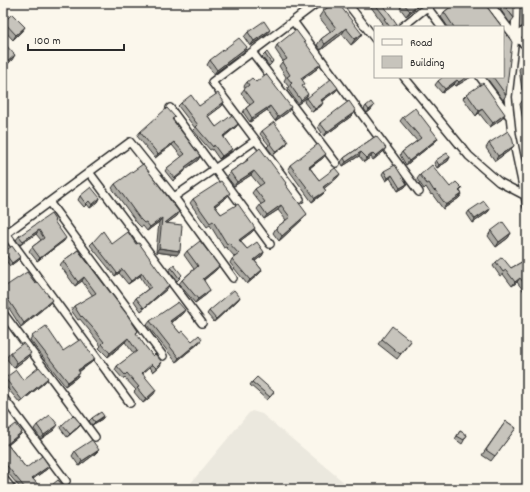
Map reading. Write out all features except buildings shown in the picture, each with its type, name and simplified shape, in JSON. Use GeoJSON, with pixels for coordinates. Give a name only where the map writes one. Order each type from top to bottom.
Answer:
{"type":"FeatureCollection","features":[{"type":"Feature","properties":{"kind":"street"},"geometry":{"type":"LineString","coordinates":[[300,199],[212,82],[317,3]]}},
{"type":"Feature","properties":{"kind":"street"},"geometry":{"type":"LineString","coordinates":[[347,3],[374,38]]}},
{"type":"Feature","properties":{"kind":"street"},"geometry":{"type":"LineString","coordinates":[[489,3],[515,37],[527,46]]}},
{"type":"Feature","properties":{"kind":"street"},"geometry":{"type":"LineString","coordinates":[[516,3],[515,37],[508,97],[510,117],[527,206]]}},
{"type":"Feature","properties":{"kind":"street"},"geometry":{"type":"LineString","coordinates":[[403,26],[425,5],[441,26]]}},
{"type":"Feature","properties":{"kind":"street"},"geometry":{"type":"LineString","coordinates":[[293,22],[419,192]]}},
{"type":"Feature","properties":{"kind":"street"},"geometry":{"type":"LineString","coordinates":[[515,37],[527,29]]}},
{"type":"Feature","properties":{"kind":"street"},"geometry":{"type":"LineString","coordinates":[[252,52],[336,163]]}},
{"type":"Feature","properties":{"kind":"street"},"geometry":{"type":"LineString","coordinates":[[405,78],[469,156],[498,182],[524,194]]}},
{"type":"Feature","properties":{"kind":"street"},"geometry":{"type":"LineString","coordinates":[[481,78],[510,117]]}},
{"type":"Feature","properties":{"kind":"street"},"geometry":{"type":"LineString","coordinates":[[170,108],[270,244]]}},
{"type":"Feature","properties":{"kind":"street"},"geometry":{"type":"LineString","coordinates":[[174,197],[256,140]]}},
{"type":"Feature","properties":{"kind":"street"},"geometry":{"type":"LineString","coordinates":[[130,403],[5,235],[130,142],[174,197],[233,278]]}},
{"type":"Feature","properties":{"kind":"street"},"geometry":{"type":"LineString","coordinates":[[89,172],[202,323]]}},
{"type":"Feature","properties":{"kind":"street"},"geometry":{"type":"LineString","coordinates":[[49,202],[162,356]]}},
{"type":"Feature","properties":{"kind":"street"},"geometry":{"type":"LineString","coordinates":[[3,313],[95,437]]}},
{"type":"Feature","properties":{"kind":"street"},"geometry":{"type":"LineString","coordinates":[[3,397],[66,481]]}},
{"type":"Feature","properties":{"kind":"street"},"geometry":{"type":"LineString","coordinates":[[3,478],[12,489]]}},
{"type":"Feature","properties":{"kind":"shaded area"},"geometry":{"type":"Polygon","coordinates":[[[252,411],[262,414],[352,489],[186,489],[252,411]]]}}]}
